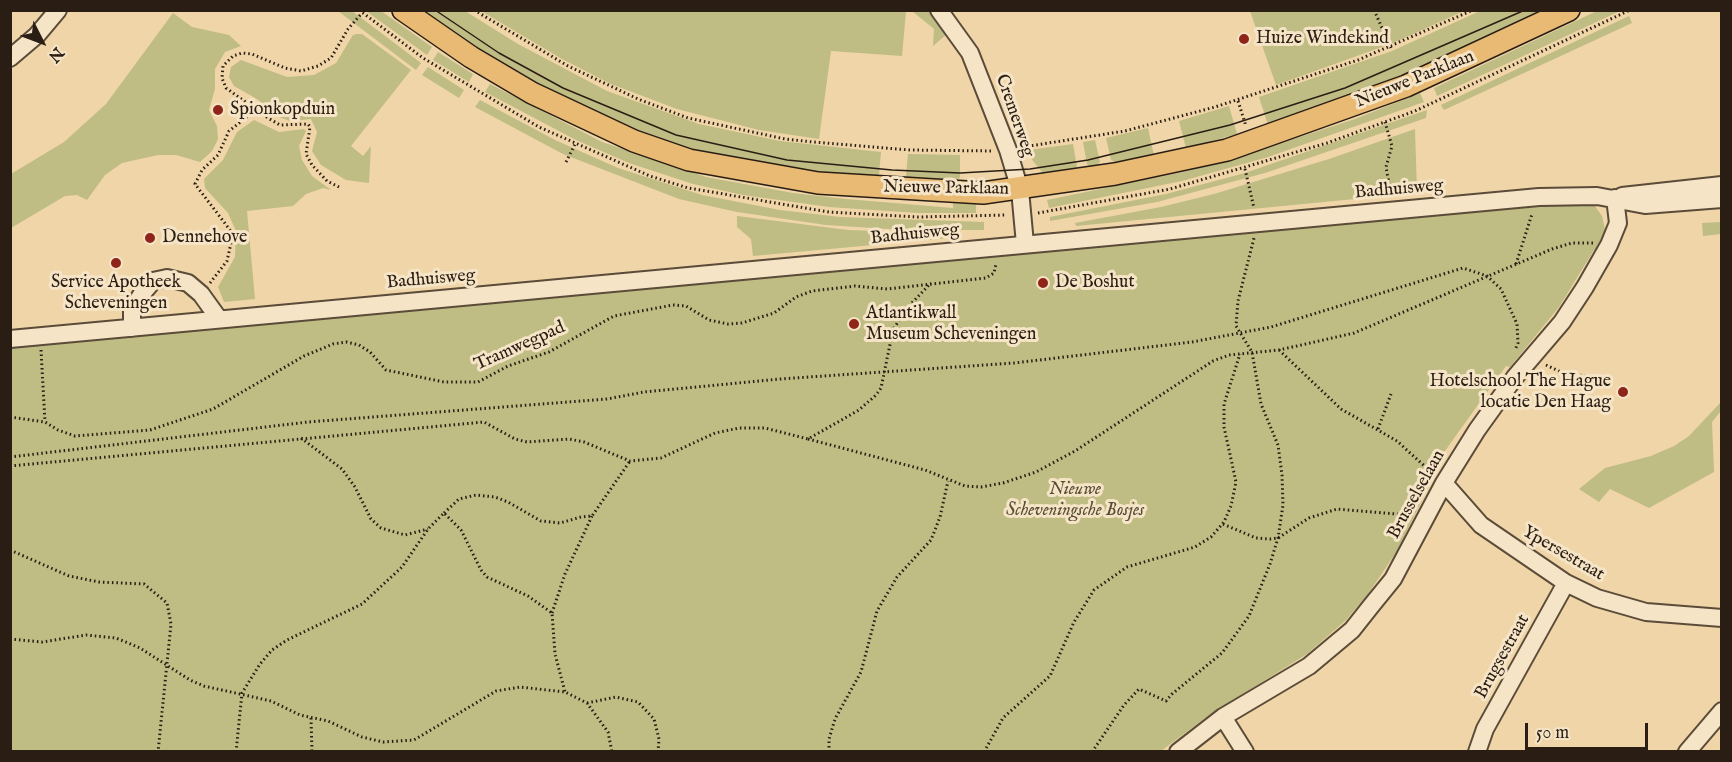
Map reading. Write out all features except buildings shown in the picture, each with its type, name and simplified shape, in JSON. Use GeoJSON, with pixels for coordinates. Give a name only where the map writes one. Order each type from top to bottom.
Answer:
{"type":"FeatureCollection","features":[{"type":"Feature","properties":{"kind":"main road","name":"Nieuwe Parklaan"},"geometry":{"type":"LineString","coordinates":[[404,10],[471,57],[532,93],[634,141],[689,159],[776,177],[882,189],[982,193],[1020,190],[1115,174],[1227,150],[1406,86],[1569,10]]}},
{"type":"Feature","properties":{"kind":"street"},"geometry":{"type":"LineString","coordinates":[[10,58],[37,35],[58,10]]}},
{"type":"Feature","properties":{"kind":"street","name":"Cremerweg"},"geometry":{"type":"LineString","coordinates":[[939,10],[970,53],[1008,150],[1020,190],[1025,244]]}},
{"type":"Feature","properties":{"kind":"street","name":"Badhuisweg"},"geometry":{"type":"LineString","coordinates":[[10,339],[1539,196],[1616,198],[1722,184]]}},
{"type":"Feature","properties":{"kind":"street","name":"Badhuisweg"},"geometry":{"type":"LineString","coordinates":[[1616,198],[1645,205],[1722,199]]}},
{"type":"Feature","properties":{"kind":"street","name":"Brusselselaan"},"geometry":{"type":"LineString","coordinates":[[1178,752],[1223,717],[1309,666],[1352,630],[1393,579],[1444,483],[1477,429],[1562,322],[1609,245],[1618,223],[1616,198]]}},
{"type":"Feature","properties":{"kind":"street"},"geometry":{"type":"LineString","coordinates":[[132,328],[132,309],[153,281],[167,278],[188,283],[201,294],[219,319]]}},
{"type":"Feature","properties":{"kind":"street","name":"Ypersestraat"},"geometry":{"type":"LineString","coordinates":[[1444,483],[1481,525],[1566,583],[1597,597],[1646,612],[1722,618]]}},
{"type":"Feature","properties":{"kind":"street","name":"Brugsestraat"},"geometry":{"type":"LineString","coordinates":[[1477,752],[1485,729],[1566,583]]}},
{"type":"Feature","properties":{"kind":"street"},"geometry":{"type":"LineString","coordinates":[[1687,752],[1722,711]]}},
{"type":"Feature","properties":{"kind":"street"},"geometry":{"type":"LineString","coordinates":[[1223,717],[1245,752]]}},
{"type":"Feature","properties":{"kind":"path"},"geometry":{"type":"LineString","coordinates":[[474,10],[520,40],[603,84],[664,109],[714,124],[785,139],[910,150],[1008,150],[1081,139],[1171,120],[1293,83],[1391,48],[1473,10]]}},
{"type":"Feature","properties":{"kind":"path"},"geometry":{"type":"LineString","coordinates":[[1374,10],[1391,48]]}},
{"type":"Feature","properties":{"kind":"path"},"geometry":{"type":"LineString","coordinates":[[339,187],[327,182],[312,165],[306,154],[310,127],[308,124],[280,125],[256,110],[226,88],[222,78],[223,66],[227,60],[242,53],[252,54],[285,68],[301,71],[318,66],[331,58],[348,29],[362,13]]}},
{"type":"Feature","properties":{"kind":"path"},"geometry":{"type":"LineString","coordinates":[[201,294],[227,261],[231,243],[230,230],[224,219],[202,196],[195,184],[202,170],[218,155],[229,131],[256,110]]}},
{"type":"Feature","properties":{"kind":"path"},"geometry":{"type":"LineString","coordinates":[[1385,122],[1392,146],[1386,167],[1392,187],[1389,210]]}},
{"type":"Feature","properties":{"kind":"path"},"geometry":{"type":"LineString","coordinates":[[566,162],[575,144]]}},
{"type":"Feature","properties":{"kind":"path"},"geometry":{"type":"LineString","coordinates":[[1092,752],[1124,705],[1139,689],[1166,701],[1222,653],[1249,616],[1278,538],[1283,505],[1278,445],[1261,404],[1252,352],[1238,333],[1236,326],[1238,301],[1257,222],[1245,169]]}},
{"type":"Feature","properties":{"kind":"path"},"geometry":{"type":"LineString","coordinates":[[1516,264],[1539,196]]}},
{"type":"Feature","properties":{"kind":"path"},"geometry":{"type":"LineString","coordinates":[[10,466],[484,422],[515,439],[527,442],[569,439],[584,442],[630,461],[661,458],[715,433],[739,428],[765,428],[925,470],[948,480],[981,487],[1036,472],[1122,422],[1213,361],[1241,353],[1279,350],[1354,333],[1516,264],[1572,243],[1609,245]]}},
{"type":"Feature","properties":{"kind":"path","name":"Tramwegpad"},"geometry":{"type":"LineString","coordinates":[[10,417],[45,422],[75,436],[138,432],[161,428],[213,409],[279,369],[333,344],[346,342],[359,345],[386,370],[444,382],[468,383],[487,379],[508,366],[549,352],[614,316],[673,305],[686,306],[709,320],[728,324],[764,317],[812,291],[855,286],[887,289],[991,278],[996,267],[997,247]]}},
{"type":"Feature","properties":{"kind":"path"},"geometry":{"type":"LineString","coordinates":[[10,457],[308,422],[586,401],[644,392],[1076,356],[1192,342],[1351,305],[1396,287],[1432,280],[1463,268],[1487,276],[1501,289],[1517,324],[1518,343],[1513,356]]}},
{"type":"Feature","properties":{"kind":"path"},"geometry":{"type":"LineString","coordinates":[[808,439],[870,401],[881,388],[893,330],[906,309],[931,283]]}},
{"type":"Feature","properties":{"kind":"path"},"geometry":{"type":"LineString","coordinates":[[41,337],[45,422]]}},
{"type":"Feature","properties":{"kind":"path"},"geometry":{"type":"LineString","coordinates":[[1279,350],[1341,409],[1397,441],[1444,483]]}},
{"type":"Feature","properties":{"kind":"path"},"geometry":{"type":"LineString","coordinates":[[984,752],[1003,718],[1050,676],[1074,622],[1095,590],[1127,567],[1196,547],[1223,524],[1231,506],[1236,482],[1224,427],[1224,404],[1241,353]]}},
{"type":"Feature","properties":{"kind":"path"},"geometry":{"type":"LineString","coordinates":[[1533,356],[1552,369],[1585,376]]}},
{"type":"Feature","properties":{"kind":"path"},"geometry":{"type":"LineString","coordinates":[[1378,429],[1390,394]]}},
{"type":"Feature","properties":{"kind":"path"},"geometry":{"type":"LineString","coordinates":[[301,438],[342,469],[355,487],[371,519],[381,528],[405,534],[428,529]]}},
{"type":"Feature","properties":{"kind":"path"},"geometry":{"type":"LineString","coordinates":[[565,692],[555,654],[552,613],[566,574],[592,516],[630,461]]}},
{"type":"Feature","properties":{"kind":"path"},"geometry":{"type":"LineString","coordinates":[[829,752],[829,739],[835,719],[861,672],[877,611],[897,577],[931,540],[940,517],[948,480]]}},
{"type":"Feature","properties":{"kind":"path"},"geometry":{"type":"LineString","coordinates":[[236,752],[242,693],[260,664],[272,650],[362,604],[402,567],[428,529],[459,499],[485,496],[508,502],[541,521],[560,523],[581,516],[592,516]]}},
{"type":"Feature","properties":{"kind":"path"},"geometry":{"type":"LineString","coordinates":[[1223,524],[1256,538],[1278,538],[1309,518],[1337,509],[1388,513],[1424,519]]}},
{"type":"Feature","properties":{"kind":"path"},"geometry":{"type":"LineString","coordinates":[[444,513],[461,530],[481,570],[487,577],[528,596],[552,613]]}},
{"type":"Feature","properties":{"kind":"path"},"geometry":{"type":"LineString","coordinates":[[10,550],[69,576],[99,582],[144,584],[167,603],[171,624],[158,752]]}},
{"type":"Feature","properties":{"kind":"path"},"geometry":{"type":"LineString","coordinates":[[10,639],[42,642],[104,635],[128,642],[204,686],[271,701],[311,718],[328,721],[362,737],[401,742],[414,740],[433,730],[496,691],[520,687],[565,692],[586,703],[608,732],[612,752]]}},
{"type":"Feature","properties":{"kind":"path"},"geometry":{"type":"LineString","coordinates":[[586,703],[616,697],[638,702],[654,719],[659,740],[658,752]]}},
{"type":"Feature","properties":{"kind":"path"},"geometry":{"type":"LineString","coordinates":[[311,718],[312,752]]}},
{"type":"Feature","properties":{"kind":"green space"},"geometry":{"type":"Polygon","coordinates":[[[1250,10],[1464,11],[1393,43],[1276,85],[1250,10]]]}},
{"type":"Feature","properties":{"kind":"green space"},"geometry":{"type":"Polygon","coordinates":[[[338,11],[352,11],[421,63],[416,70],[338,11]]]}},
{"type":"Feature","properties":{"kind":"green space"},"geometry":{"type":"Polygon","coordinates":[[[366,11],[381,11],[432,47],[427,55],[366,11]]]}},
{"type":"Feature","properties":{"kind":"green space"},"geometry":{"type":"Polygon","coordinates":[[[419,11],[465,11],[518,44],[607,91],[699,124],[780,141],[881,152],[879,174],[873,179],[840,176],[697,152],[643,135],[592,114],[506,68],[419,11]]]}},
{"type":"Feature","properties":{"kind":"green space"},"geometry":{"type":"Polygon","coordinates":[[[481,11],[906,11],[902,56],[831,51],[819,139],[759,130],[677,109],[611,84],[562,59],[481,11]]]}},
{"type":"Feature","properties":{"kind":"green space"},"geometry":{"type":"Polygon","coordinates":[[[912,11],[930,11],[948,33],[933,46],[934,29],[912,11]]]}},
{"type":"Feature","properties":{"kind":"green space"},"geometry":{"type":"Polygon","coordinates":[[[1480,11],[1547,11],[1404,76],[1268,125],[1259,97],[1392,51],[1480,11]]]}},
{"type":"Feature","properties":{"kind":"green space"},"geometry":{"type":"Polygon","coordinates":[[[1597,11],[1620,11],[1437,96],[1434,88],[1597,11]]]}},
{"type":"Feature","properties":{"kind":"green space"},"geometry":{"type":"Polygon","coordinates":[[[173,13],[192,27],[229,35],[241,46],[225,52],[215,69],[215,89],[209,110],[217,126],[218,139],[212,151],[200,162],[176,155],[158,155],[122,163],[105,175],[87,200],[77,195],[65,196],[11,228],[11,174],[64,142],[106,104],[173,13]]]}},
{"type":"Feature","properties":{"kind":"green space"},"geometry":{"type":"Polygon","coordinates":[[[1629,16],[1632,23],[1444,110],[1441,105],[1629,16]]]}},
{"type":"Feature","properties":{"kind":"green space"},"geometry":{"type":"Polygon","coordinates":[[[362,34],[411,70],[351,146],[363,156],[371,146],[369,183],[346,180],[321,165],[312,151],[317,132],[311,119],[290,121],[279,117],[257,99],[234,86],[229,77],[231,67],[241,60],[287,77],[314,75],[336,63],[353,35],[362,34]]]}},
{"type":"Feature","properties":{"kind":"green space"},"geometry":{"type":"Polygon","coordinates":[[[438,52],[473,74],[469,82],[433,60],[438,52]]]}},
{"type":"Feature","properties":{"kind":"green space"},"geometry":{"type":"Polygon","coordinates":[[[428,67],[464,90],[459,98],[422,75],[428,67]]]}},
{"type":"Feature","properties":{"kind":"green space"},"geometry":{"type":"Polygon","coordinates":[[[490,84],[602,142],[706,177],[793,193],[846,199],[953,208],[953,203],[976,204],[976,213],[918,213],[829,207],[743,195],[693,184],[629,163],[576,140],[485,92],[490,84]]]}},
{"type":"Feature","properties":{"kind":"green space"},"geometry":{"type":"Polygon","coordinates":[[[1420,93],[1424,102],[1268,157],[1182,181],[1049,208],[1047,200],[1183,172],[1355,119],[1420,93]]]}},
{"type":"Feature","properties":{"kind":"green space"},"geometry":{"type":"Polygon","coordinates":[[[480,100],[555,140],[618,168],[702,195],[780,210],[840,217],[984,222],[984,230],[904,230],[826,225],[737,212],[679,199],[563,154],[475,107],[480,100]]]}},
{"type":"Feature","properties":{"kind":"green space"},"geometry":{"type":"Polygon","coordinates":[[[1229,106],[1237,134],[1186,148],[1179,121],[1229,106]]]}},
{"type":"Feature","properties":{"kind":"green space"},"geometry":{"type":"Polygon","coordinates":[[[1427,110],[1426,118],[1265,173],[1157,202],[1050,221],[1050,217],[1166,194],[1245,173],[1427,110]]]}},
{"type":"Feature","properties":{"kind":"green space"},"geometry":{"type":"Polygon","coordinates":[[[254,120],[279,132],[304,129],[306,131],[299,146],[302,160],[312,176],[331,190],[323,188],[306,194],[293,206],[247,211],[255,299],[224,302],[218,287],[235,257],[236,231],[228,213],[205,188],[204,179],[223,160],[237,132],[254,120]]]}},
{"type":"Feature","properties":{"kind":"green space"},"geometry":{"type":"Polygon","coordinates":[[[1148,128],[1154,156],[1118,164],[1111,160],[1106,138],[1148,128]]]}},
{"type":"Feature","properties":{"kind":"green space"},"geometry":{"type":"Polygon","coordinates":[[[1415,129],[1417,193],[1076,226],[1075,223],[1161,207],[1214,194],[1329,159],[1415,129]]]}},
{"type":"Feature","properties":{"kind":"green space"},"geometry":{"type":"Polygon","coordinates":[[[1095,140],[1100,162],[1093,169],[1087,164],[1083,142],[1095,140]]]}},
{"type":"Feature","properties":{"kind":"green space"},"geometry":{"type":"Polygon","coordinates":[[[1073,144],[1077,167],[1073,173],[1043,177],[1042,172],[1029,156],[1029,150],[1073,144]]]}},
{"type":"Feature","properties":{"kind":"green space"},"geometry":{"type":"Polygon","coordinates":[[[908,154],[960,155],[960,177],[956,182],[910,181],[906,176],[908,154]]]}},
{"type":"Feature","properties":{"kind":"green space","name":"Nieuwe Scheveningsche Bosjes"},"geometry":{"type":"Polygon","coordinates":[[[1577,203],[1595,206],[1602,216],[1606,234],[1599,252],[1594,250],[1559,307],[1510,367],[1506,366],[1434,467],[1437,470],[1397,551],[1368,594],[1345,621],[1307,654],[1209,715],[1161,751],[11,752],[11,346],[1413,215],[1413,218],[1577,203]]]}},
{"type":"Feature","properties":{"kind":"green space"},"geometry":{"type":"Polygon","coordinates":[[[737,216],[848,230],[960,234],[960,237],[753,256],[751,239],[737,227],[737,216]]]}},
{"type":"Feature","properties":{"kind":"green space"},"geometry":{"type":"Polygon","coordinates":[[[1721,222],[1721,234],[1703,236],[1702,223],[1721,222]]]}},
{"type":"Feature","properties":{"kind":"green space"},"geometry":{"type":"Polygon","coordinates":[[[1721,402],[1721,411],[1712,422],[1714,472],[1649,508],[1610,489],[1599,502],[1579,489],[1605,468],[1651,456],[1674,446],[1689,436],[1721,402]]]}},
{"type":"Feature","properties":{"kind":"tram line"},"geometry":{"type":"LineString","coordinates":[[435,10],[499,53],[563,88],[676,135],[787,160],[892,170],[960,173],[1030,169],[1088,160],[1230,125],[1345,88],[1525,10]]}},
{"type":"Feature","properties":{"kind":"place","name":"Huize Windekind"},"geometry":{"type":"Point","coordinates":[1244,39]}},
{"type":"Feature","properties":{"kind":"place","name":"Spionkopduin"},"geometry":{"type":"Point","coordinates":[218,110]}},
{"type":"Feature","properties":{"kind":"place","name":"Dennehove"},"geometry":{"type":"Point","coordinates":[150,238]}},
{"type":"Feature","properties":{"kind":"place","name":"Service Apotheek Scheveningen"},"geometry":{"type":"Point","coordinates":[116,263]}},
{"type":"Feature","properties":{"kind":"place","name":"De Boshut"},"geometry":{"type":"Point","coordinates":[1043,283]}},
{"type":"Feature","properties":{"kind":"place","name":"Atlantikwall Museum Scheveningen"},"geometry":{"type":"Point","coordinates":[854,324]}},
{"type":"Feature","properties":{"kind":"place","name":"Hotelschool The Hague locatie Den Haag"},"geometry":{"type":"Point","coordinates":[1623,392]}}]}
